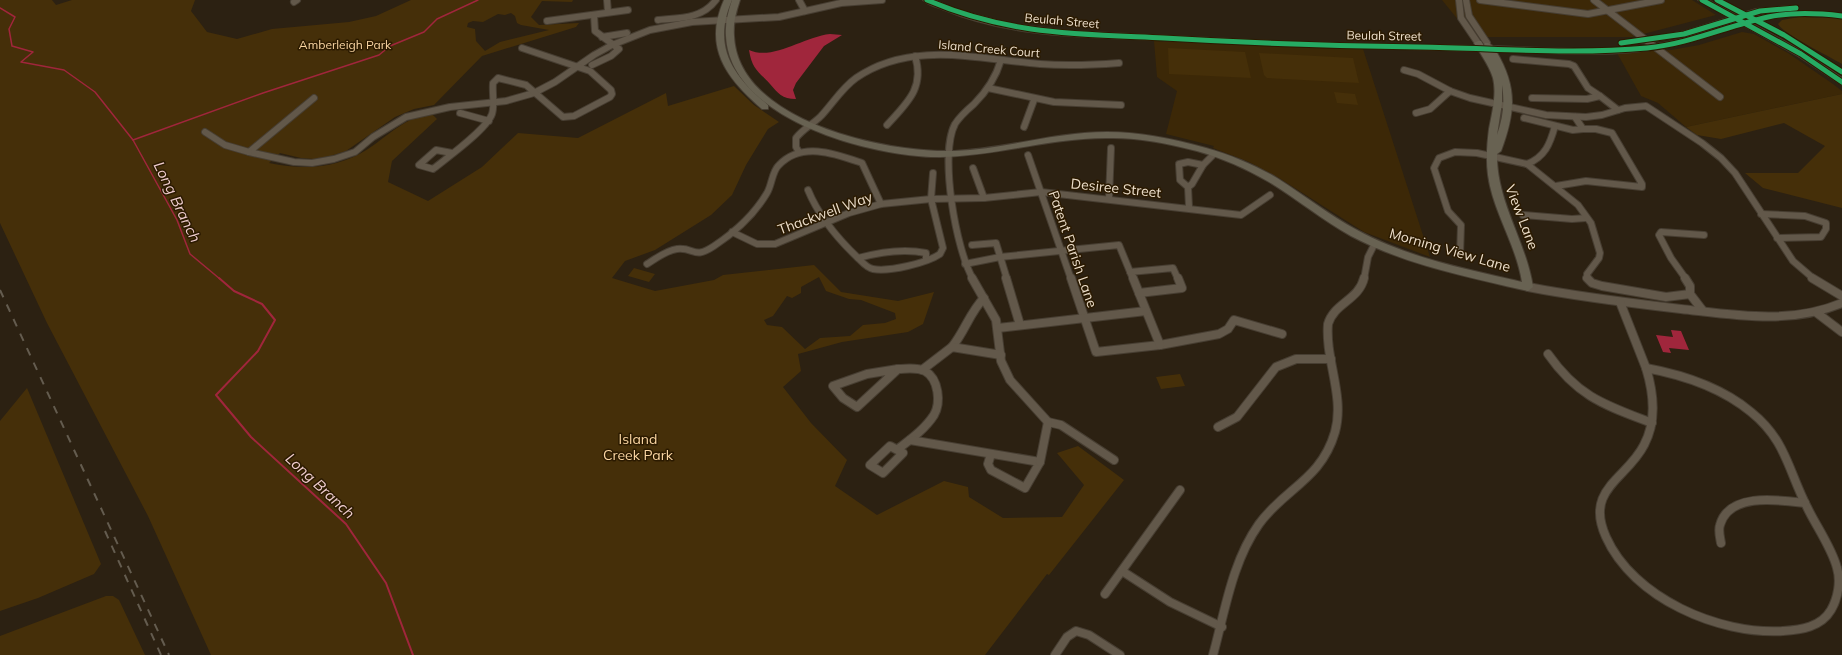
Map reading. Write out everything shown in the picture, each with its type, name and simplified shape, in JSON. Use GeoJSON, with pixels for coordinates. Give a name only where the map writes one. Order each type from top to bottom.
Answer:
{"type":"FeatureCollection","features":[{"type":"Feature","properties":{"kind":"main road"},"geometry":{"type":"LineString","coordinates":[[1702,0],[1820,66],[1842,82]]}},
{"type":"Feature","properties":{"kind":"main road"},"geometry":{"type":"LineString","coordinates":[[1717,0],[1801,45],[1842,72]]}},
{"type":"Feature","properties":{"kind":"street"},"geometry":{"type":"LineString","coordinates":[[607,0],[608,12]]}},
{"type":"Feature","properties":{"kind":"street"},"geometry":{"type":"LineString","coordinates":[[658,20],[703,14],[710,10],[716,0]]}},
{"type":"Feature","properties":{"kind":"street","name":"Morning View Lane"},"geometry":{"type":"LineString","coordinates":[[728,0],[725,21],[731,49],[746,78],[758,92],[774,106],[807,128],[836,144],[874,154],[912,159],[949,157],[975,158],[1047,140],[1094,135],[1128,136],[1172,142],[1214,154],[1269,178],[1334,222],[1375,243],[1445,266],[1528,287],[1620,302],[1778,317],[1817,312],[1830,309],[1842,303]]}},
{"type":"Feature","properties":{"kind":"street","name":"Morning View Lane"},"geometry":{"type":"LineString","coordinates":[[725,21],[736,0]]}},
{"type":"Feature","properties":{"kind":"street"},"geometry":{"type":"LineString","coordinates":[[799,0],[805,12]]}},
{"type":"Feature","properties":{"kind":"street"},"geometry":{"type":"LineString","coordinates":[[205,132],[212,140],[224,146],[294,162],[312,163],[334,159],[355,152],[373,137],[406,116],[450,107],[492,104],[534,92],[555,82],[612,45],[634,35],[672,25],[692,22],[769,19],[842,3],[882,0]]}},
{"type":"Feature","properties":{"kind":"street","name":"Beulah Street"},"geometry":{"type":"LineString","coordinates":[[927,0],[975,18],[1025,29],[1067,33],[1255,41],[1623,49],[1656,47],[1696,40],[1756,20],[1787,14],[1842,16]]}},
{"type":"Feature","properties":{"kind":"street","name":"Beulah Street"},"geometry":{"type":"LineString","coordinates":[[940,0],[979,14],[1027,25],[1255,41]]}},
{"type":"Feature","properties":{"kind":"street"},"geometry":{"type":"LineString","coordinates":[[1459,0],[1462,18],[1484,46]]}},
{"type":"Feature","properties":{"kind":"street"},"geometry":{"type":"LineString","coordinates":[[1466,0],[1469,16],[1484,46]]}},
{"type":"Feature","properties":{"kind":"street"},"geometry":{"type":"LineString","coordinates":[[1480,0],[1584,14],[1610,11],[1661,0]]}},
{"type":"Feature","properties":{"kind":"street"},"geometry":{"type":"LineString","coordinates":[[1594,0],[1648,40],[1720,97]]}},
{"type":"Feature","properties":{"kind":"street","name":"Beulah Street"},"geometry":{"type":"LineString","coordinates":[[1484,46],[1595,44],[1648,40],[1704,28],[1743,14],[1778,8],[1842,10]]}},
{"type":"Feature","properties":{"kind":"street"},"geometry":{"type":"LineString","coordinates":[[547,21],[628,10]]}},
{"type":"Feature","properties":{"kind":"street"},"geometry":{"type":"LineString","coordinates":[[592,65],[618,52],[619,49],[602,38],[596,31],[594,15]]}},
{"type":"Feature","properties":{"kind":"street"},"geometry":{"type":"LineString","coordinates":[[670,18],[672,25]]}},
{"type":"Feature","properties":{"kind":"street"},"geometry":{"type":"LineString","coordinates":[[602,38],[627,33]]}},
{"type":"Feature","properties":{"kind":"street","name":"View Lane"},"geometry":{"type":"LineString","coordinates":[[1484,46],[1498,82],[1498,105],[1493,135],[1492,168],[1495,185],[1523,257],[1528,287]]}},
{"type":"Feature","properties":{"kind":"street","name":"View Lane"},"geometry":{"type":"LineString","coordinates":[[1484,46],[1498,60],[1507,82],[1509,108],[1493,157]]}},
{"type":"Feature","properties":{"kind":"street"},"geometry":{"type":"LineString","coordinates":[[452,153],[436,150],[419,164],[434,169],[489,121],[492,114],[493,83],[498,78],[526,85],[563,117],[574,116],[610,98],[612,94],[611,90],[590,71],[579,66],[522,48]]}},
{"type":"Feature","properties":{"kind":"street","name":"Island Creek Court"},"geometry":{"type":"LineString","coordinates":[[798,152],[795,148],[794,141],[828,108],[842,89],[856,77],[868,70],[890,61],[915,56],[948,54],[1061,66],[1118,63]]}},
{"type":"Feature","properties":{"kind":"street"},"geometry":{"type":"LineString","coordinates":[[887,125],[910,98],[918,84],[919,70],[915,56]]}},
{"type":"Feature","properties":{"kind":"street"},"geometry":{"type":"LineString","coordinates":[[1513,59],[1568,64],[1574,66],[1588,88],[1618,110]]}},
{"type":"Feature","properties":{"kind":"street"},"geometry":{"type":"LineString","coordinates":[[990,454],[988,464],[991,470],[1025,488],[1037,470],[1040,462],[1048,422],[1040,410],[1007,374],[1002,365],[998,328],[995,318],[965,264],[958,245],[949,157],[949,140],[954,124],[962,113],[988,88],[1001,60]]}},
{"type":"Feature","properties":{"kind":"street"},"geometry":{"type":"LineString","coordinates":[[1404,70],[1418,74],[1450,91],[1509,108],[1546,115],[1575,117],[1602,115],[1618,110],[1646,106],[1702,143],[1721,158],[1735,173],[1777,238],[1800,269],[1821,284],[1842,296]]}},
{"type":"Feature","properties":{"kind":"street"},"geometry":{"type":"LineString","coordinates":[[988,88],[1034,100],[1076,105],[1121,105]]}},
{"type":"Feature","properties":{"kind":"street"},"geometry":{"type":"LineString","coordinates":[[1416,113],[1430,109],[1450,91]]}},
{"type":"Feature","properties":{"kind":"street"},"geometry":{"type":"LineString","coordinates":[[1532,98],[1587,99],[1600,96]]}},
{"type":"Feature","properties":{"kind":"street"},"geometry":{"type":"LineString","coordinates":[[249,152],[314,98]]}},
{"type":"Feature","properties":{"kind":"street"},"geometry":{"type":"LineString","coordinates":[[1024,126],[1034,100]]}},
{"type":"Feature","properties":{"kind":"street"},"geometry":{"type":"LineString","coordinates":[[460,113],[489,121]]}},
{"type":"Feature","properties":{"kind":"street"},"geometry":{"type":"LineString","coordinates":[[1575,117],[1583,129]]}},
{"type":"Feature","properties":{"kind":"street"},"geometry":{"type":"LineString","coordinates":[[1524,118],[1573,130],[1596,129],[1612,133],[1642,184],[1642,187],[1586,181],[1556,186]]}},
{"type":"Feature","properties":{"kind":"street"},"geometry":{"type":"LineString","coordinates":[[1527,164],[1536,161],[1546,152],[1550,146],[1555,126]]}},
{"type":"Feature","properties":{"kind":"street"},"geometry":{"type":"LineString","coordinates":[[1109,198],[1111,148]]}},
{"type":"Feature","properties":{"kind":"street"},"geometry":{"type":"LineString","coordinates":[[647,264],[675,249],[685,249],[696,254],[704,252],[732,232],[747,220],[758,208],[768,192],[778,165],[798,152],[818,151],[839,155],[862,163],[881,204]]}},
{"type":"Feature","properties":{"kind":"street"},"geometry":{"type":"LineString","coordinates":[[1460,255],[1461,225],[1448,211],[1434,173],[1436,162],[1442,156],[1455,152],[1470,152],[1527,164],[1578,205],[1591,223],[1600,253],[1599,258],[1587,274],[1587,278],[1592,283],[1666,297],[1690,294]]}},
{"type":"Feature","properties":{"kind":"street"},"geometry":{"type":"LineString","coordinates":[[1189,207],[1188,188],[1204,165],[1214,154]]}},
{"type":"Feature","properties":{"kind":"street","name":"Patent Parish Lane"},"geometry":{"type":"LineString","coordinates":[[1028,155],[1096,352],[1160,345]]}},
{"type":"Feature","properties":{"kind":"street"},"geometry":{"type":"LineString","coordinates":[[1188,188],[1182,185],[1179,181],[1179,164],[1182,161],[1188,161],[1204,165]]}},
{"type":"Feature","properties":{"kind":"street"},"geometry":{"type":"LineString","coordinates":[[973,168],[984,198]]}},
{"type":"Feature","properties":{"kind":"street"},"geometry":{"type":"LineString","coordinates":[[808,190],[814,207],[826,223],[865,266],[878,269],[895,268],[926,260],[940,254],[943,248],[931,199],[933,173]]}},
{"type":"Feature","properties":{"kind":"street","name":"Desiree Street"},"geometry":{"type":"LineString","coordinates":[[953,199],[984,198],[1040,192],[1109,198],[1241,214],[1270,195]]}},
{"type":"Feature","properties":{"kind":"street","name":"Thackwell Way"},"geometry":{"type":"LineString","coordinates":[[732,232],[751,242],[765,245],[780,242],[849,213],[881,204],[931,199],[953,199]]}},
{"type":"Feature","properties":{"kind":"street"},"geometry":{"type":"LineString","coordinates":[[1761,214],[1814,218],[1823,220],[1826,223],[1826,229],[1821,237],[1777,238]]}},
{"type":"Feature","properties":{"kind":"street"},"geometry":{"type":"LineString","coordinates":[[1523,215],[1572,219],[1586,218]]}},
{"type":"Feature","properties":{"kind":"street"},"geometry":{"type":"LineString","coordinates":[[1703,311],[1690,294],[1690,286],[1671,258],[1659,235],[1661,232],[1704,235]]}},
{"type":"Feature","properties":{"kind":"street"},"geometry":{"type":"LineString","coordinates":[[972,245],[996,243],[1020,325]]}},
{"type":"Feature","properties":{"kind":"street"},"geometry":{"type":"LineString","coordinates":[[1213,655],[1236,573],[1248,542],[1259,523],[1309,479],[1322,462],[1330,445],[1336,429],[1339,406],[1331,359],[1328,323],[1332,314],[1355,295],[1362,286],[1367,260],[1375,243]]}},
{"type":"Feature","properties":{"kind":"street"},"geometry":{"type":"LineString","coordinates":[[965,264],[1000,257],[1119,245],[1160,345],[1224,333],[1234,320],[1282,334]]}},
{"type":"Feature","properties":{"kind":"street"},"geometry":{"type":"LineString","coordinates":[[858,258],[903,251],[919,251],[926,254],[926,260]]}},
{"type":"Feature","properties":{"kind":"street"},"geometry":{"type":"LineString","coordinates":[[1130,272],[1173,268],[1182,288],[1139,293]]}},
{"type":"Feature","properties":{"kind":"street"},"geometry":{"type":"LineString","coordinates":[[898,369],[857,407],[843,398],[833,386],[860,375],[898,369],[922,370],[952,347],[963,333],[972,312],[984,298]]}},
{"type":"Feature","properties":{"kind":"street"},"geometry":{"type":"LineString","coordinates":[[1620,302],[1646,368],[1653,403],[1652,423],[1642,449],[1630,465],[1610,484],[1604,493],[1601,504],[1601,521],[1606,538],[1615,556],[1630,575],[1655,600],[1685,620]]}},
{"type":"Feature","properties":{"kind":"street"},"geometry":{"type":"LineString","coordinates":[[998,328],[1146,311]]}},
{"type":"Feature","properties":{"kind":"street"},"geometry":{"type":"LineString","coordinates":[[1817,312],[1842,332]]}},
{"type":"Feature","properties":{"kind":"street"},"geometry":{"type":"LineString","coordinates":[[952,347],[1001,355]]}},
{"type":"Feature","properties":{"kind":"street"},"geometry":{"type":"LineString","coordinates":[[1548,354],[1563,377],[1583,393],[1603,404],[1652,423]]}},
{"type":"Feature","properties":{"kind":"street"},"geometry":{"type":"LineString","coordinates":[[1218,427],[1237,417],[1276,367],[1283,362],[1305,356],[1331,359]]}},
{"type":"Feature","properties":{"kind":"street"},"geometry":{"type":"LineString","coordinates":[[1646,368],[1679,374],[1702,383],[1728,396],[1750,412],[1768,428],[1780,444],[1805,503],[1837,566],[1839,584],[1839,607],[1814,630],[1797,639]]}},
{"type":"Feature","properties":{"kind":"street"},"geometry":{"type":"LineString","coordinates":[[898,449],[910,440],[934,415],[938,404],[932,380],[922,370]]}},
{"type":"Feature","properties":{"kind":"street"},"geometry":{"type":"LineString","coordinates":[[1048,422],[1061,424],[1114,460]]}},
{"type":"Feature","properties":{"kind":"street"},"geometry":{"type":"LineString","coordinates":[[910,440],[1040,462]]}},
{"type":"Feature","properties":{"kind":"street"},"geometry":{"type":"LineString","coordinates":[[1105,594],[1180,490]]}},
{"type":"Feature","properties":{"kind":"street"},"geometry":{"type":"LineString","coordinates":[[1721,543],[1717,531],[1719,521],[1733,507],[1746,502],[1762,499],[1805,503]]}},
{"type":"Feature","properties":{"kind":"street"},"geometry":{"type":"LineString","coordinates":[[1122,571],[1170,602],[1222,627]]}},
{"type":"Feature","properties":{"kind":"street"},"geometry":{"type":"LineString","coordinates":[[1055,655],[1070,633],[1078,630],[1087,632],[1120,655]]}},
{"type":"Feature","properties":{"kind":"shaded area"},"geometry":{"type":"Polygon","coordinates":[[[1442,0],[1692,0],[1716,15],[1632,37],[1472,37],[1442,0]]]}},
{"type":"Feature","properties":{"kind":"shaded area"},"geometry":{"type":"Polygon","coordinates":[[[1742,32],[1754,34],[1788,53],[1833,84],[1842,91],[1842,94],[1686,127],[1658,103],[1641,96],[1617,53],[1671,50],[1699,45],[1742,32]]]}},
{"type":"Feature","properties":{"kind":"shaded area"},"geometry":{"type":"Polygon","coordinates":[[[830,34],[842,35],[824,46],[796,83],[793,90],[796,99],[784,97],[778,93],[759,73],[750,56],[749,50],[758,53],[768,53],[778,51],[809,39],[830,34]]]}},
{"type":"Feature","properties":{"kind":"shaded area"},"geometry":{"type":"Polygon","coordinates":[[[1154,41],[1363,49],[1430,257],[1364,232],[1279,178],[1249,162],[1213,148],[1214,146],[1166,134],[1177,91],[1157,77],[1154,41]]]}},
{"type":"Feature","properties":{"kind":"shaded area"},"geometry":{"type":"Polygon","coordinates":[[[1671,330],[1681,331],[1689,350],[1669,348],[1671,353],[1663,352],[1656,335],[1673,337],[1671,330]]]}},
{"type":"Feature","properties":{"kind":"green space"},"geometry":{"type":"Polygon","coordinates":[[[0,0],[52,0],[56,5],[72,0],[195,0],[191,11],[207,32],[237,39],[272,29],[349,22],[376,16],[411,0],[573,0],[572,2],[542,1],[531,17],[539,25],[579,23],[576,27],[482,56],[434,105],[414,109],[395,117],[346,151],[314,159],[301,158],[280,153],[269,163],[295,167],[308,167],[344,161],[368,149],[404,123],[431,113],[437,119],[392,161],[388,182],[428,201],[482,167],[518,133],[578,138],[666,93],[668,106],[734,86],[754,105],[779,122],[768,129],[746,165],[732,195],[711,215],[655,250],[625,261],[612,278],[655,291],[714,280],[723,275],[814,265],[841,292],[898,301],[934,292],[923,324],[908,332],[842,342],[798,354],[801,371],[783,387],[811,423],[847,460],[835,486],[877,515],[944,481],[968,487],[969,497],[1003,518],[1062,517],[1084,485],[1057,453],[1078,446],[1124,480],[1049,575],[1047,574],[985,655],[211,655],[148,516],[47,323],[0,223],[0,0]],[[511,13],[505,15],[498,14],[483,22],[473,21],[468,23],[467,27],[475,29],[476,41],[485,51],[500,42],[549,30],[521,25],[517,23],[515,16],[511,13]],[[819,277],[801,287],[801,293],[792,298],[787,296],[773,316],[764,320],[767,325],[782,327],[805,349],[820,338],[850,336],[863,325],[885,323],[896,319],[895,313],[861,300],[849,299],[826,291],[819,277]]]}},
{"type":"Feature","properties":{"kind":"green space"},"geometry":{"type":"Polygon","coordinates":[[[1799,17],[1842,18],[1842,64],[1797,39],[1778,24],[1782,20],[1799,17]]]}},
{"type":"Feature","properties":{"kind":"green space"},"geometry":{"type":"Polygon","coordinates":[[[1168,48],[1245,52],[1251,78],[1169,74],[1168,48]]]}},
{"type":"Feature","properties":{"kind":"green space"},"geometry":{"type":"Polygon","coordinates":[[[1259,53],[1353,58],[1359,83],[1267,78],[1264,75],[1259,53]]]}},
{"type":"Feature","properties":{"kind":"green space"},"geometry":{"type":"Polygon","coordinates":[[[1334,92],[1355,94],[1358,105],[1337,103],[1334,92]]]}},
{"type":"Feature","properties":{"kind":"green space"},"geometry":{"type":"Polygon","coordinates":[[[1842,94],[1842,208],[1763,188],[1745,173],[1798,173],[1825,146],[1784,123],[1721,139],[1697,135],[1686,127],[1842,94]]]}},
{"type":"Feature","properties":{"kind":"green space"},"geometry":{"type":"Polygon","coordinates":[[[634,268],[655,274],[649,282],[628,276],[634,268]]]}},
{"type":"Feature","properties":{"kind":"green space"},"geometry":{"type":"Polygon","coordinates":[[[1180,374],[1185,386],[1161,389],[1156,377],[1180,374]]]}},
{"type":"Feature","properties":{"kind":"green space"},"geometry":{"type":"Polygon","coordinates":[[[27,388],[101,564],[94,574],[38,598],[0,611],[0,421],[27,388]]]}},
{"type":"Feature","properties":{"kind":"green space"},"geometry":{"type":"Polygon","coordinates":[[[106,596],[113,596],[119,600],[145,655],[0,655],[0,636],[106,596]]]}},
{"type":"Feature","properties":{"kind":"waterway"},"geometry":{"type":"LineString","coordinates":[[133,140],[263,93],[379,55],[390,46],[424,32],[437,19],[478,0]]}},
{"type":"Feature","properties":{"kind":"waterway","name":"Long Branch"},"geometry":{"type":"LineString","coordinates":[[0,8],[15,17],[9,29],[12,46],[33,52],[21,62],[64,70],[95,92],[133,140]]}},
{"type":"Feature","properties":{"kind":"waterway","name":"Long Branch"},"geometry":{"type":"LineString","coordinates":[[133,140],[177,220],[190,254],[220,279]]}},
{"type":"Feature","properties":{"kind":"waterway","name":"Long Branch"},"geometry":{"type":"LineString","coordinates":[[219,278],[234,291],[262,304],[275,320],[258,351],[216,395],[251,437],[346,524],[386,583],[413,655]]}},
{"type":"Feature","properties":{"kind":"railway"},"geometry":{"type":"LineString","coordinates":[[0,290],[169,655]]}},
{"type":"Feature","properties":{"kind":"railway"},"geometry":{"type":"LineString","coordinates":[[105,531],[161,655]]}},
{"type":"Feature","properties":{"kind":"cycle path"},"geometry":{"type":"LineString","coordinates":[[927,0],[954,12],[983,21],[1011,27],[1070,34],[1291,44],[1591,51],[1647,48],[1679,43],[1777,15],[1824,14],[1842,16]]}},
{"type":"Feature","properties":{"kind":"cycle path"},"geometry":{"type":"LineString","coordinates":[[1702,0],[1801,54],[1842,82]]}},
{"type":"Feature","properties":{"kind":"cycle path"},"geometry":{"type":"LineString","coordinates":[[1717,0],[1784,35],[1842,72]]}},
{"type":"Feature","properties":{"kind":"cycle path"},"geometry":{"type":"LineString","coordinates":[[1621,43],[1684,34],[1760,11],[1796,8]]}},
{"type":"Feature","properties":{"kind":"park label","name":"Amberleigh Park"},"geometry":{"type":"Point","coordinates":[345,45]}},
{"type":"Feature","properties":{"kind":"park label","name":"Island Creek Park"},"geometry":{"type":"Point","coordinates":[638,448]}}]}
